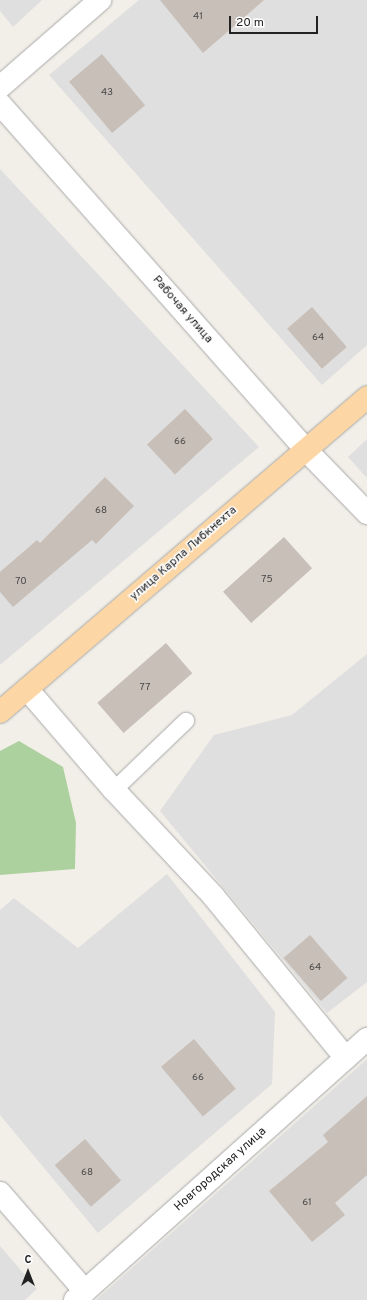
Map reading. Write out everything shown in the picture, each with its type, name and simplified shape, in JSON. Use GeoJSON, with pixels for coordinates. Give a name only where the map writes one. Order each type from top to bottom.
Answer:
{"type":"FeatureCollection","features":[{"type":"Feature","properties":{"kind":"main road","name":"улица Карла Либкнехта"},"geometry":{"type":"LineString","coordinates":[[0,712],[367,397]]}},
{"type":"Feature","properties":{"kind":"street"},"geometry":{"type":"LineString","coordinates":[[0,87],[100,0]]}},
{"type":"Feature","properties":{"kind":"street","name":"Рабочая улица"},"geometry":{"type":"LineString","coordinates":[[0,104],[306,450],[367,513]]}},
{"type":"Feature","properties":{"kind":"street"},"geometry":{"type":"LineString","coordinates":[[27,689],[114,790],[214,897],[346,1058]]}},
{"type":"Feature","properties":{"kind":"street","name":"Новгородская улица"},"geometry":{"type":"LineString","coordinates":[[80,1296],[367,1039]]}},
{"type":"Feature","properties":{"kind":"street"},"geometry":{"type":"LineString","coordinates":[[0,1193],[80,1296]]}},
{"type":"Feature","properties":{"kind":"lane"},"geometry":{"type":"LineString","coordinates":[[114,790],[186,720]]}},
{"type":"Feature","properties":{"kind":"shaded area"},"geometry":{"type":"Polygon","coordinates":[[[0,0],[42,0],[13,27],[0,11],[0,0]]]}},
{"type":"Feature","properties":{"kind":"shaded area"},"geometry":{"type":"Polygon","coordinates":[[[139,0],[367,0],[367,345],[322,385],[49,75],[139,0]]]}},
{"type":"Feature","properties":{"kind":"shaded area"},"geometry":{"type":"Polygon","coordinates":[[[0,169],[259,447],[0,665],[0,169]]]}},
{"type":"Feature","properties":{"kind":"shaded area"},"geometry":{"type":"Polygon","coordinates":[[[367,439],[367,478],[348,457],[367,439]]]}},
{"type":"Feature","properties":{"kind":"shaded area"},"geometry":{"type":"Polygon","coordinates":[[[367,654],[367,982],[327,1013],[160,811],[214,735],[292,715],[367,654]]]}},
{"type":"Feature","properties":{"kind":"shaded area"},"geometry":{"type":"Polygon","coordinates":[[[167,874],[275,1012],[272,1084],[98,1233],[0,1115],[0,910],[14,898],[78,948],[167,874]]]}},
{"type":"Feature","properties":{"kind":"shaded area"},"geometry":{"type":"Polygon","coordinates":[[[367,1059],[367,1300],[96,1300],[367,1059]]]}},
{"type":"Feature","properties":{"kind":"shaded area"},"geometry":{"type":"Polygon","coordinates":[[[0,1246],[37,1289],[25,1300],[0,1300],[0,1246]]]}},
{"type":"Feature","properties":{"kind":"green space"},"geometry":{"type":"Polygon","coordinates":[[[19,741],[63,767],[76,823],[75,869],[0,875],[0,751],[19,741]]]}},
{"type":"Feature","properties":{"kind":"building"},"geometry":{"type":"Polygon","coordinates":[[[160,0],[264,0],[203,53],[160,0]]]}},
{"type":"Feature","properties":{"kind":"building"},"geometry":{"type":"Polygon","coordinates":[[[102,54],[145,105],[112,133],[69,82],[102,54]]]}},
{"type":"Feature","properties":{"kind":"building"},"geometry":{"type":"Polygon","coordinates":[[[312,307],[347,347],[322,369],[287,329],[312,307]]]}},
{"type":"Feature","properties":{"kind":"building"},"geometry":{"type":"Polygon","coordinates":[[[185,409],[213,439],[175,474],[147,444],[185,409]]]}},
{"type":"Feature","properties":{"kind":"building"},"geometry":{"type":"Polygon","coordinates":[[[105,477],[134,506],[96,544],[92,540],[13,607],[0,592],[0,572],[37,540],[40,543],[105,477]]]}},
{"type":"Feature","properties":{"kind":"building"},"geometry":{"type":"Polygon","coordinates":[[[284,537],[312,568],[251,623],[223,592],[284,537]]]}},
{"type":"Feature","properties":{"kind":"building"},"geometry":{"type":"Polygon","coordinates":[[[166,643],[192,673],[124,733],[97,703],[166,643]]]}},
{"type":"Feature","properties":{"kind":"building"},"geometry":{"type":"Polygon","coordinates":[[[310,935],[347,978],[321,1001],[284,958],[310,935]]]}},
{"type":"Feature","properties":{"kind":"building"},"geometry":{"type":"Polygon","coordinates":[[[194,1039],[236,1089],[203,1116],[161,1067],[194,1039]]]}},
{"type":"Feature","properties":{"kind":"building"},"geometry":{"type":"Polygon","coordinates":[[[367,1096],[367,1175],[335,1203],[345,1215],[312,1242],[269,1191],[328,1142],[323,1135],[367,1096]]]}},
{"type":"Feature","properties":{"kind":"building"},"geometry":{"type":"Polygon","coordinates":[[[85,1139],[121,1181],[91,1207],[55,1165],[85,1139]]]}}]}
